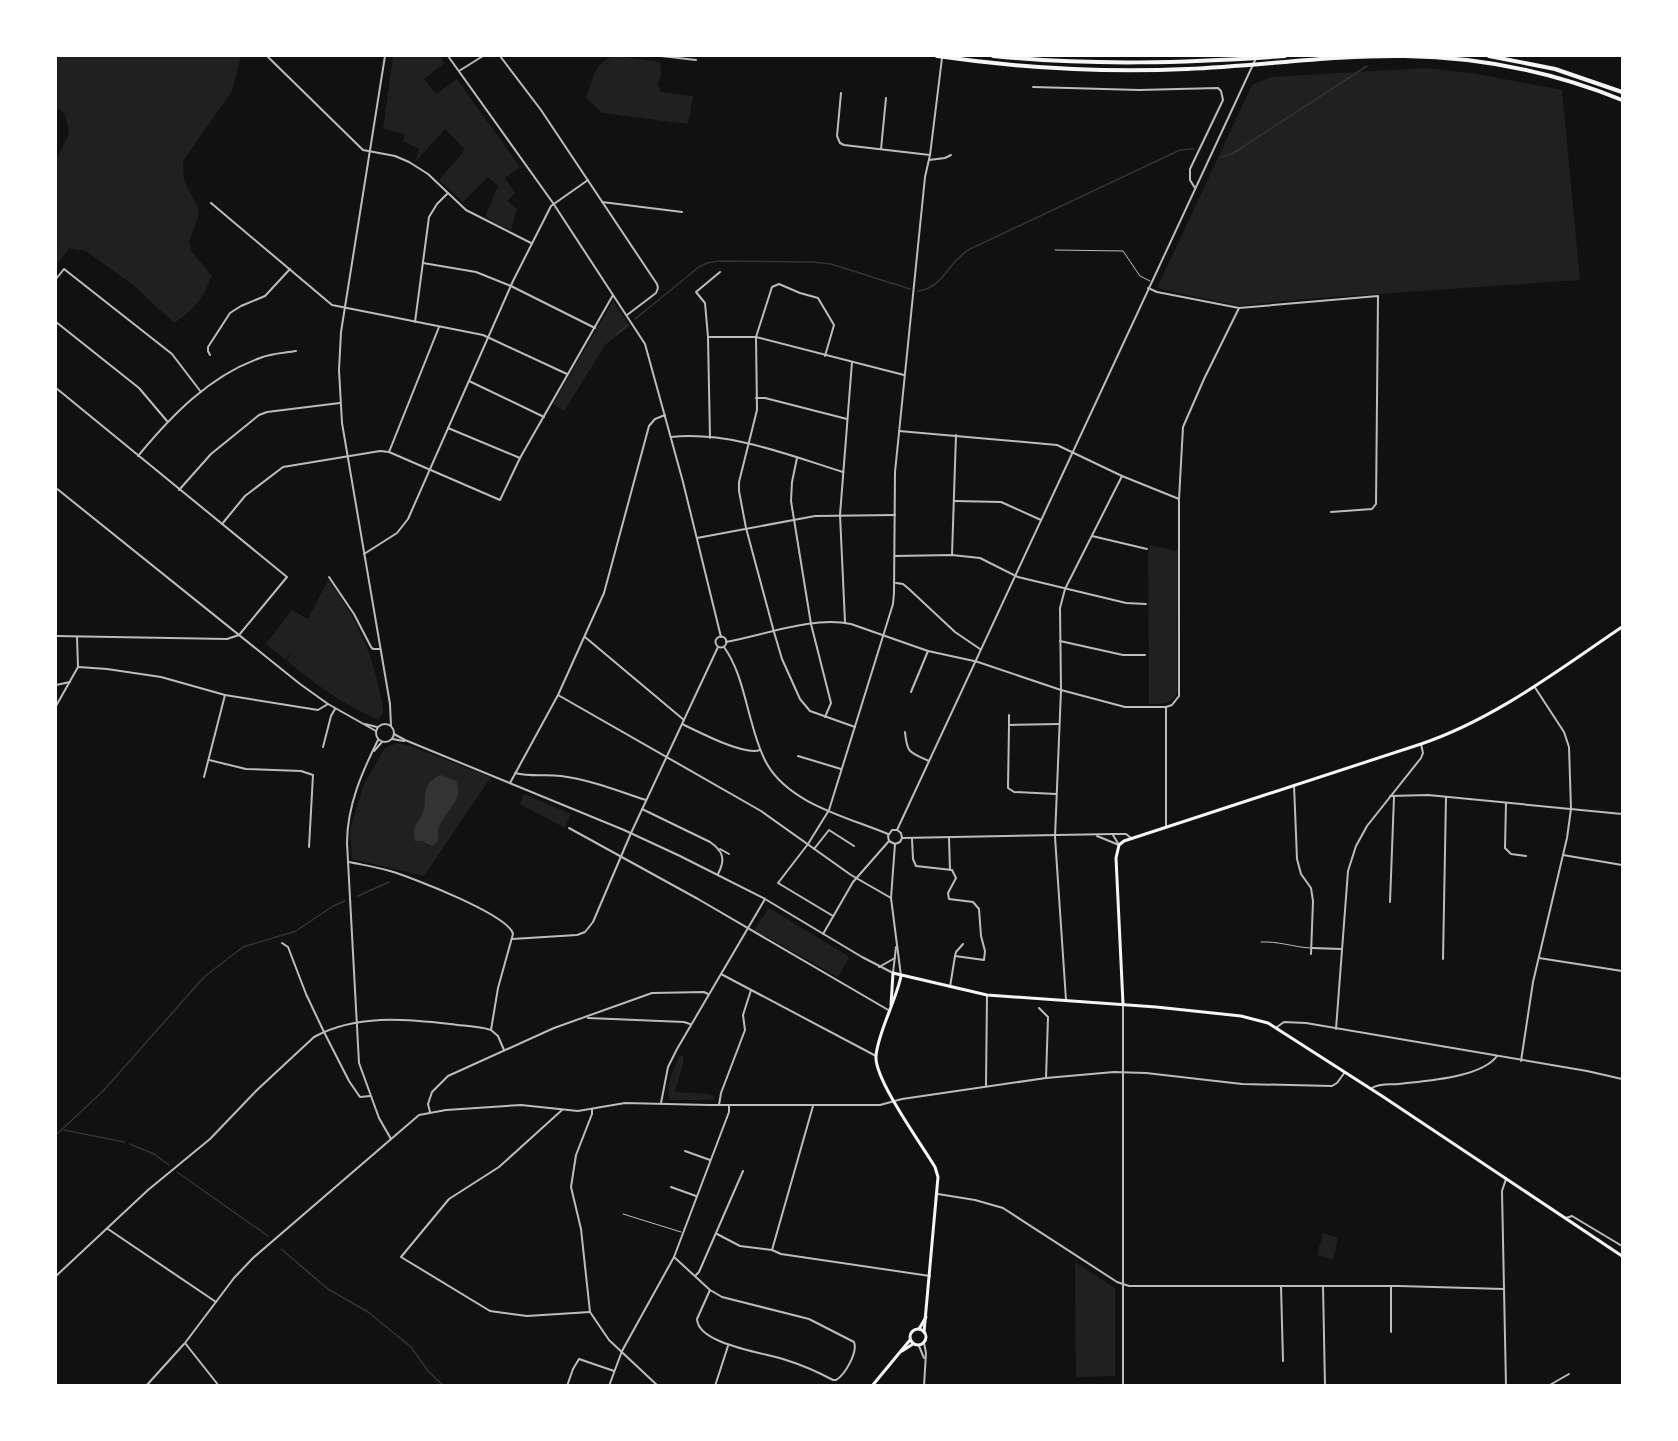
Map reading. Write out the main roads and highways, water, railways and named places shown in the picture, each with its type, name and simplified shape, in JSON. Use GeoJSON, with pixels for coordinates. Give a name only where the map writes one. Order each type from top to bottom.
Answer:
{"type":"FeatureCollection","features":[{"type":"Feature","properties":{"kind":"highway"},"geometry":{"type":"LineString","coordinates":[[938,56],[1032,66],[1124,70],[1212,68],[1367,57],[1435,57],[1485,62],[1535,72],[1583,85],[1623,100]]}},
{"type":"Feature","properties":{"kind":"highway"},"geometry":{"type":"LineString","coordinates":[[993,56],[1066,62],[1144,63],[1285,56]]}},
{"type":"Feature","properties":{"kind":"highway"},"geometry":{"type":"LineString","coordinates":[[1489,56],[1555,69],[1623,92]]}},
{"type":"Feature","properties":{"kind":"main road"},"geometry":{"type":"LineString","coordinates":[[1123,1004],[1116,858],[1119,846],[1131,837],[1421,744],[1477,722],[1623,627]]}},
{"type":"Feature","properties":{"kind":"main road"},"geometry":{"type":"LineString","coordinates":[[910,1340],[919,1346],[926,1338],[924,1332],[938,1177],[935,1167],[894,1101],[879,1072],[876,1056],[890,1011],[893,974],[987,994],[1123,1004],[1241,1016],[1262,1021],[1277,1027],[1623,1256]]}},
{"type":"Feature","properties":{"kind":"main road"},"geometry":{"type":"LineString","coordinates":[[891,1005],[901,976]]}},
{"type":"Feature","properties":{"kind":"main road"},"geometry":{"type":"LineString","coordinates":[[919,1329],[927,1315]]}},
{"type":"Feature","properties":{"kind":"main road"},"geometry":{"type":"LineString","coordinates":[[872,1386],[910,1340],[913,1330],[919,1329],[924,1332]]}},
{"type":"Feature","properties":{"kind":"main road"},"geometry":{"type":"LineString","coordinates":[[900,1352],[913,1344]]}},
{"type":"Feature","properties":{"kind":"waterway"},"geometry":{"type":"LineString","coordinates":[[1222,157],[1232,154],[1367,66]]}},
{"type":"Feature","properties":{"kind":"waterway"},"geometry":{"type":"LineString","coordinates":[[918,291],[934,285],[956,260],[970,249],[1180,150],[1194,149]]}},
{"type":"Feature","properties":{"kind":"waterway"},"geometry":{"type":"LineString","coordinates":[[635,319],[699,267],[719,261],[831,264],[910,289]]}},
{"type":"Feature","properties":{"kind":"waterway"},"geometry":{"type":"LineString","coordinates":[[617,334],[628,325]]}},
{"type":"Feature","properties":{"kind":"waterway"},"geometry":{"type":"LineString","coordinates":[[358,896],[389,882]]}},
{"type":"Feature","properties":{"kind":"waterway"},"geometry":{"type":"LineString","coordinates":[[56,1135],[104,1090],[204,977],[243,947],[296,931],[333,906],[345,901]]}},
{"type":"Feature","properties":{"kind":"waterway"},"geometry":{"type":"LineString","coordinates":[[64,1130],[124,1142]]}},
{"type":"Feature","properties":{"kind":"waterway"},"geometry":{"type":"LineString","coordinates":[[130,1144],[154,1154],[169,1165]]}},
{"type":"Feature","properties":{"kind":"waterway"},"geometry":{"type":"LineString","coordinates":[[177,1172],[268,1236]]}},
{"type":"Feature","properties":{"kind":"waterway"},"geometry":{"type":"LineString","coordinates":[[281,1249],[328,1289],[368,1312],[411,1347],[428,1371],[444,1386]]}}]}
